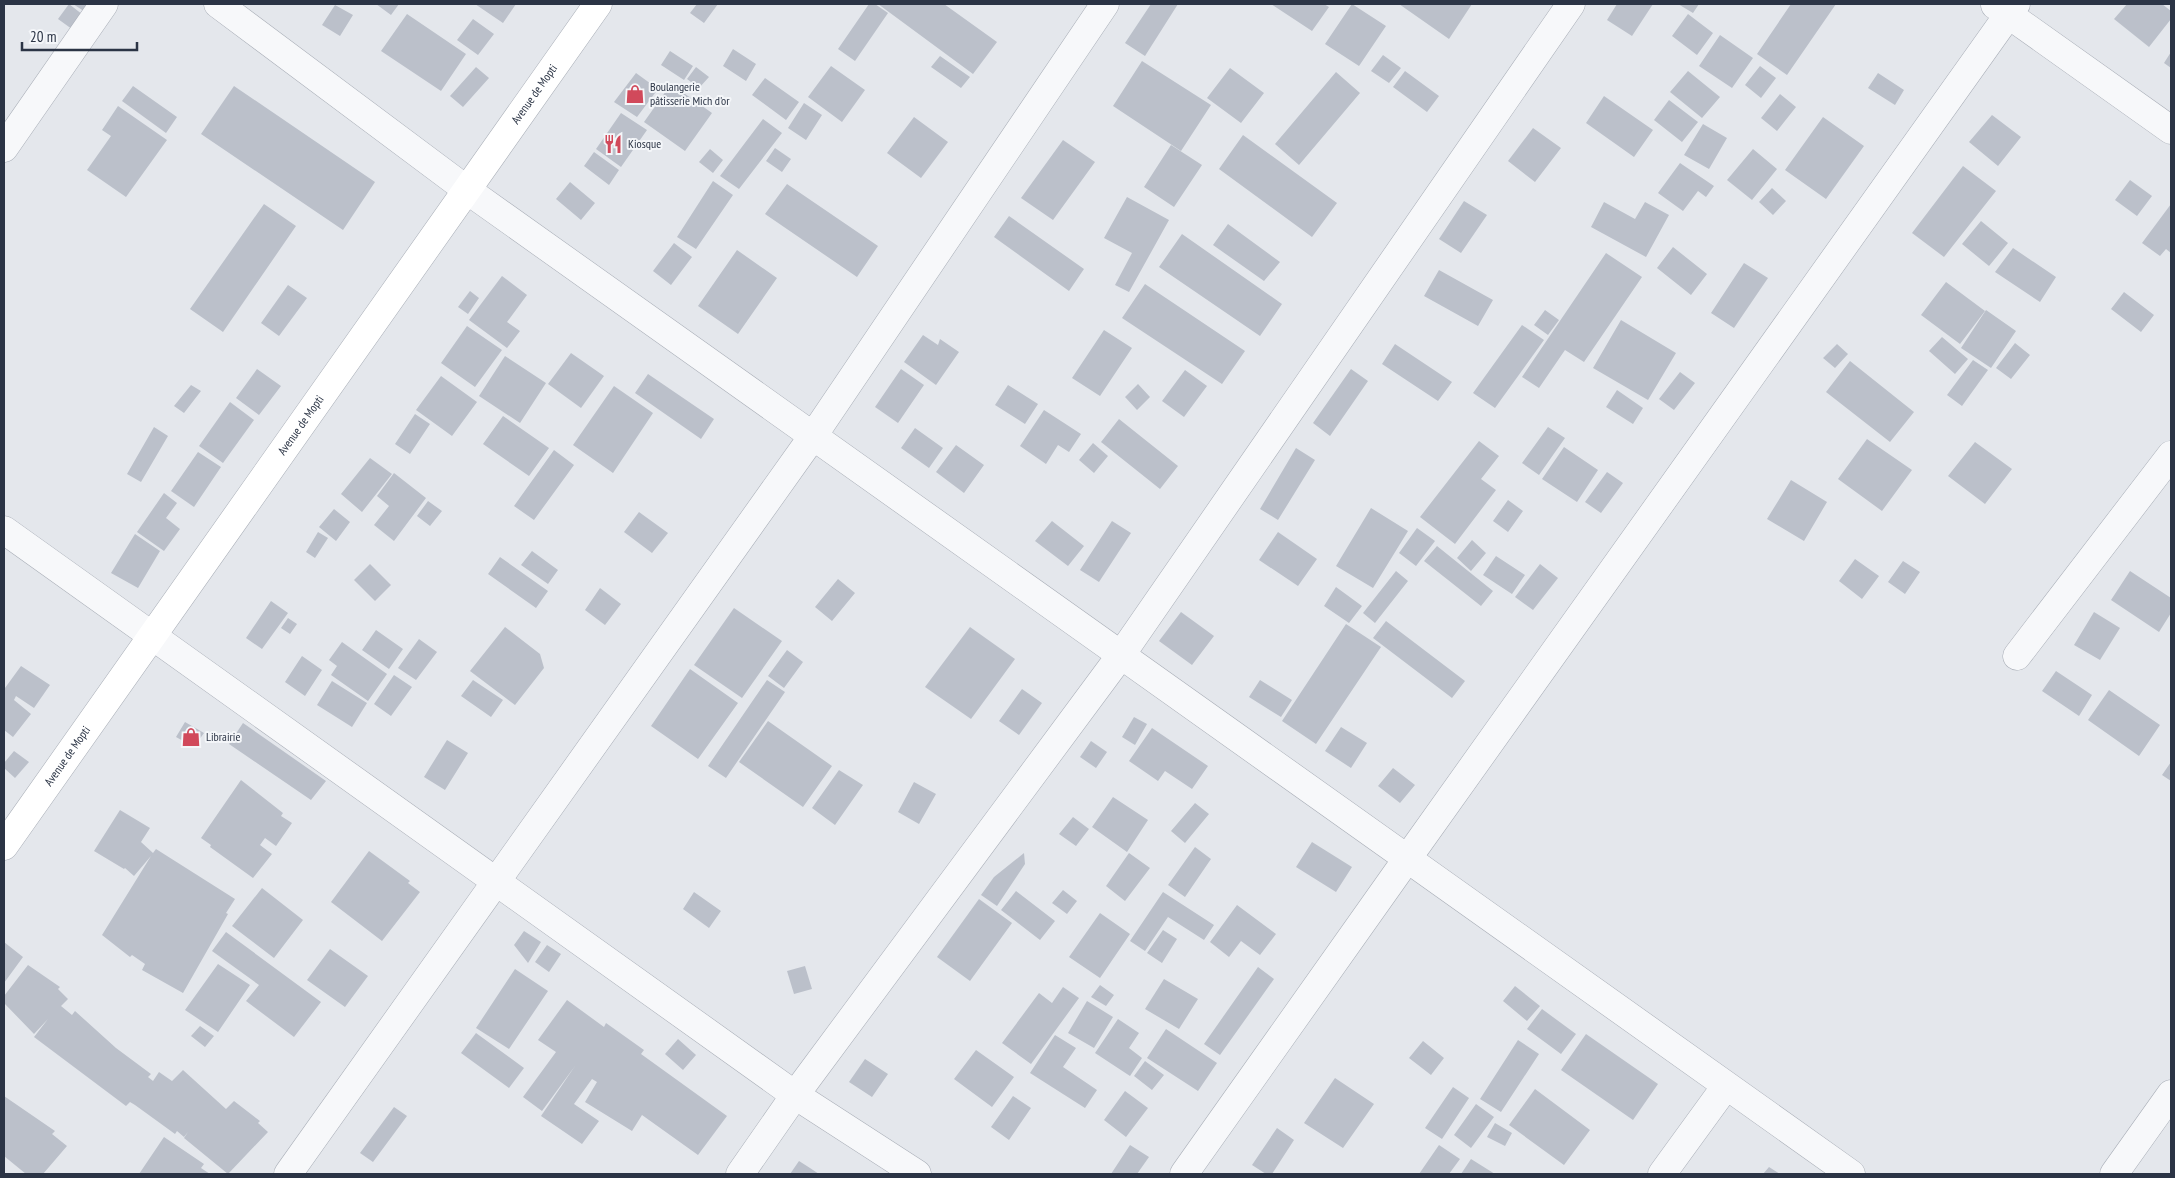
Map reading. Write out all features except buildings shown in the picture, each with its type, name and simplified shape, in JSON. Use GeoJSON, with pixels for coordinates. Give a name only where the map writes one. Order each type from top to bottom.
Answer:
{"type":"FeatureCollection","features":[{"type":"Feature","properties":{"kind":"street"},"geometry":{"type":"LineString","coordinates":[[4,148],[104,4]]}},
{"type":"Feature","properties":{"kind":"street"},"geometry":{"type":"LineString","coordinates":[[218,4],[467,190],[1851,1174]]}},
{"type":"Feature","properties":{"kind":"street","name":"Avenue de Mopti"},"geometry":{"type":"LineString","coordinates":[[4,846],[598,4]]}},
{"type":"Feature","properties":{"kind":"street"},"geometry":{"type":"LineString","coordinates":[[288,1174],[813,436],[1105,4]]}},
{"type":"Feature","properties":{"kind":"street"},"geometry":{"type":"LineString","coordinates":[[740,1174],[795,1095],[1121,655],[1571,4]]}},
{"type":"Feature","properties":{"kind":"street"},"geometry":{"type":"LineString","coordinates":[[1184,1174],[2006,7],[2171,130]]}},
{"type":"Feature","properties":{"kind":"street"},"geometry":{"type":"LineString","coordinates":[[2017,656],[2171,455]]}},
{"type":"Feature","properties":{"kind":"street"},"geometry":{"type":"LineString","coordinates":[[4,530],[795,1095],[917,1174]]}},
{"type":"Feature","properties":{"kind":"street"},"geometry":{"type":"LineString","coordinates":[[1662,1174],[1726,1086]]}},
{"type":"Feature","properties":{"kind":"street"},"geometry":{"type":"LineString","coordinates":[[2114,1174],[2171,1094]]}},
{"type":"Feature","properties":{"kind":"place","name":"Boulangerie pâtisserie Mich d'or"},"geometry":{"type":"Point","coordinates":[635,94]}},
{"type":"Feature","properties":{"kind":"place","name":"Kiosque"},"geometry":{"type":"Point","coordinates":[613,144]}},
{"type":"Feature","properties":{"kind":"place","name":"Librairie"},"geometry":{"type":"Point","coordinates":[191,737]}}]}
